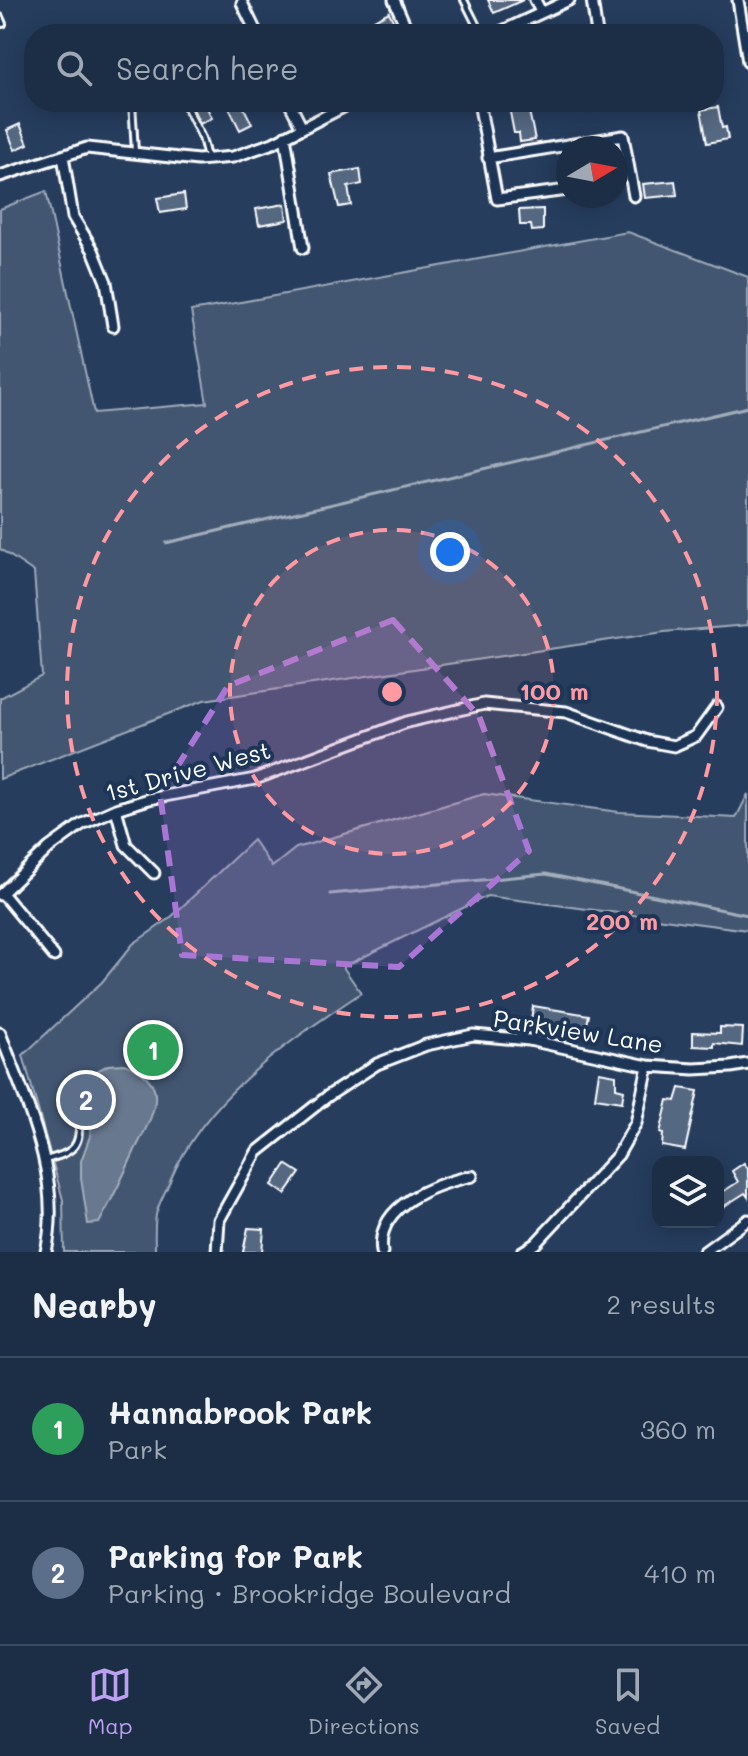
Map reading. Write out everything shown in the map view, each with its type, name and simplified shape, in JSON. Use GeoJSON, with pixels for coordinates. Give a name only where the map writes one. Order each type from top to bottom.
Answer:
{"type":"FeatureCollection","features":[{"type":"Feature","properties":{"kind":"street"},"geometry":{"type":"LineString","coordinates":[[394,0],[405,24]]}},
{"type":"Feature","properties":{"kind":"street"},"geometry":{"type":"LineString","coordinates":[[535,0],[541,12]]}},
{"type":"Feature","properties":{"kind":"street"},"geometry":{"type":"LineString","coordinates":[[516,24],[569,0]]}},
{"type":"Feature","properties":{"kind":"street"},"geometry":{"type":"LineString","coordinates":[[592,0],[596,24]]}},
{"type":"Feature","properties":{"kind":"street"},"geometry":{"type":"LineString","coordinates":[[738,0],[748,62]]}},
{"type":"Feature","properties":{"kind":"street"},"geometry":{"type":"LineString","coordinates":[[242,3],[252,24]]}},
{"type":"Feature","properties":{"kind":"street"},"geometry":{"type":"LineString","coordinates":[[294,112],[301,126]]}},
{"type":"Feature","properties":{"kind":"street"},"geometry":{"type":"LineString","coordinates":[[1,174],[87,148],[208,159],[233,157],[273,143],[331,112]]}},
{"type":"Feature","properties":{"kind":"street"},"geometry":{"type":"LineString","coordinates":[[481,112],[497,199],[556,192]]}},
{"type":"Feature","properties":{"kind":"street"},"geometry":{"type":"LineString","coordinates":[[285,136],[303,248]]}},
{"type":"Feature","properties":{"kind":"street"},"geometry":{"type":"LineString","coordinates":[[488,158],[623,136],[634,196]]}},
{"type":"Feature","properties":{"kind":"street"},"geometry":{"type":"LineString","coordinates":[[63,156],[73,217],[93,250],[106,282],[113,326]]}},
{"type":"Feature","properties":{"kind":"street","name":"1st Drive West"},"geometry":{"type":"LineString","coordinates":[[1,894],[49,848],[82,824],[116,809],[149,799],[255,779],[407,722],[484,704],[566,712],[647,741],[674,746],[696,736],[717,707]]}},
{"type":"Feature","properties":{"kind":"street"},"geometry":{"type":"LineString","coordinates":[[116,809],[126,845],[154,873]]}},
{"type":"Feature","properties":{"kind":"street"},"geometry":{"type":"LineString","coordinates":[[1,894],[54,956]]}},
{"type":"Feature","properties":{"kind":"street"},"geometry":{"type":"LineString","coordinates":[[0,1033],[44,1161],[52,1225],[46,1252]]}},
{"type":"Feature","properties":{"kind":"street","name":"Parkview Lane"},"geometry":{"type":"LineString","coordinates":[[217,1252],[219,1220],[257,1152],[328,1096],[377,1064],[426,1045],[473,1035],[529,1040],[648,1066],[694,1069],[748,1064]]}},
{"type":"Feature","properties":{"kind":"street"},"geometry":{"type":"LineString","coordinates":[[522,1252],[535,1244],[618,1155],[636,1123],[648,1066]]}},
{"type":"Feature","properties":{"kind":"street"},"geometry":{"type":"LineString","coordinates":[[382,1252],[380,1244],[388,1219],[409,1199],[439,1183],[472,1176]]}},
{"type":"Feature","properties":{"kind":"street"},"geometry":{"type":"LineString","coordinates":[[704,1252],[748,1220]]}},
{"type":"Feature","properties":{"kind":"lane"},"geometry":{"type":"LineString","coordinates":[[464,0],[476,24]]}},
{"type":"Feature","properties":{"kind":"lane"},"geometry":{"type":"LineString","coordinates":[[0,17],[3,24]]}},
{"type":"Feature","properties":{"kind":"lane"},"geometry":{"type":"LineString","coordinates":[[133,112],[135,152]]}},
{"type":"Feature","properties":{"kind":"lane"},"geometry":{"type":"LineString","coordinates":[[189,112],[208,159]]}},
{"type":"Feature","properties":{"kind":"lane"},"geometry":{"type":"LineString","coordinates":[[44,1161],[70,1151],[77,1144],[79,1115]]}},
{"type":"Feature","properties":{"kind":"highlighted area"},"geometry":{"type":"Polygon","coordinates":[[[393,620],[479,716],[529,851],[399,967],[182,955],[160,794],[228,686],[393,620]]]}},
{"type":"Feature","properties":{"kind":"shaded area"},"geometry":{"type":"Polygon","coordinates":[[[46,191],[94,413],[207,403],[191,311],[628,232],[748,277],[748,625],[664,632],[204,700],[0,779],[0,698],[42,676],[34,572],[0,549],[0,209],[46,191]]]}},
{"type":"Feature","properties":{"kind":"shaded area"},"geometry":{"type":"Polygon","coordinates":[[[484,794],[619,812],[736,818],[748,794],[748,930],[487,896],[343,967],[361,993],[251,1074],[205,1123],[186,1151],[157,1211],[155,1252],[64,1252],[63,1200],[23,1055],[102,982],[133,944],[169,919],[253,840],[272,867],[296,848],[484,794]]]}},
{"type":"Feature","properties":{"kind":"shaded area"},"geometry":{"type":"Polygon","coordinates":[[[124,1064],[140,1071],[150,1080],[155,1101],[148,1125],[99,1223],[88,1224],[81,1161],[90,1136],[95,1072],[108,1065],[124,1064]]]}},
{"type":"Feature","properties":{"kind":"building"},"geometry":{"type":"Polygon","coordinates":[[[488,0],[523,0],[494,13],[488,0]]]}},
{"type":"Feature","properties":{"kind":"building"},"geometry":{"type":"Polygon","coordinates":[[[389,12],[394,24],[376,24],[374,20],[389,12]]]}},
{"type":"Feature","properties":{"kind":"building"},"geometry":{"type":"Polygon","coordinates":[[[195,112],[209,112],[212,118],[200,124],[195,112]]]}},
{"type":"Feature","properties":{"kind":"building"},"geometry":{"type":"Polygon","coordinates":[[[231,112],[246,112],[252,124],[240,130],[231,112]]]}},
{"type":"Feature","properties":{"kind":"building"},"geometry":{"type":"Polygon","coordinates":[[[510,112],[529,112],[535,140],[520,142],[519,133],[514,133],[510,112]]]}},
{"type":"Feature","properties":{"kind":"building"},"geometry":{"type":"Polygon","coordinates":[[[701,112],[719,112],[728,139],[707,143],[701,112]]]}},
{"type":"Feature","properties":{"kind":"building"},"geometry":{"type":"Polygon","coordinates":[[[20,124],[28,144],[15,150],[7,130],[20,124]]]}},
{"type":"Feature","properties":{"kind":"building"},"geometry":{"type":"Polygon","coordinates":[[[360,169],[362,184],[348,187],[351,205],[339,207],[331,174],[360,169]]]}},
{"type":"Feature","properties":{"kind":"building"},"geometry":{"type":"Polygon","coordinates":[[[675,181],[677,195],[645,198],[643,184],[675,181]]]}},
{"type":"Feature","properties":{"kind":"building"},"geometry":{"type":"Polygon","coordinates":[[[184,194],[186,209],[160,213],[157,198],[184,194]]]}},
{"type":"Feature","properties":{"kind":"building"},"geometry":{"type":"Polygon","coordinates":[[[285,204],[287,220],[259,225],[256,209],[285,204]]]}},
{"type":"Feature","properties":{"kind":"building"},"geometry":{"type":"Polygon","coordinates":[[[543,209],[543,230],[532,231],[531,225],[520,225],[519,210],[543,209]]]}},
{"type":"Feature","properties":{"kind":"building"},"geometry":{"type":"Polygon","coordinates":[[[533,1006],[589,1015],[586,1029],[531,1020],[533,1006]]]}},
{"type":"Feature","properties":{"kind":"building"},"geometry":{"type":"Polygon","coordinates":[[[720,1027],[743,1028],[742,1046],[714,1043],[714,1047],[693,1046],[693,1032],[720,1033],[720,1027]]]}},
{"type":"Feature","properties":{"kind":"building"},"geometry":{"type":"Polygon","coordinates":[[[599,1072],[616,1075],[616,1088],[624,1090],[622,1102],[595,1098],[599,1072]]]}},
{"type":"Feature","properties":{"kind":"building"},"geometry":{"type":"Polygon","coordinates":[[[680,1088],[698,1091],[685,1150],[662,1146],[663,1134],[660,1133],[668,1100],[676,1101],[680,1088]]]}},
{"type":"Feature","properties":{"kind":"building"},"geometry":{"type":"Polygon","coordinates":[[[744,1163],[748,1169],[748,1197],[745,1193],[724,1206],[724,1191],[738,1182],[732,1171],[744,1163]]]}},
{"type":"Feature","properties":{"kind":"building"},"geometry":{"type":"Polygon","coordinates":[[[286,1164],[300,1173],[285,1194],[272,1185],[286,1164]]]}},
{"type":"Feature","properties":{"kind":"building"},"geometry":{"type":"Polygon","coordinates":[[[248,1228],[264,1229],[262,1252],[243,1252],[248,1228]]]}},
{"type":"Feature","properties":{"kind":"waterway"},"geometry":{"type":"LineString","coordinates":[[166,543],[748,407]]}},
{"type":"Feature","properties":{"kind":"waterway"},"geometry":{"type":"LineString","coordinates":[[330,894],[546,874],[748,915]]}},
{"type":"Feature","properties":{"kind":"place","name":"Hannabrook Park"},"geometry":{"type":"Point","coordinates":[153,1050]}},
{"type":"Feature","properties":{"kind":"place","name":"Parking for Park"},"geometry":{"type":"Point","coordinates":[86,1100]}}]}
